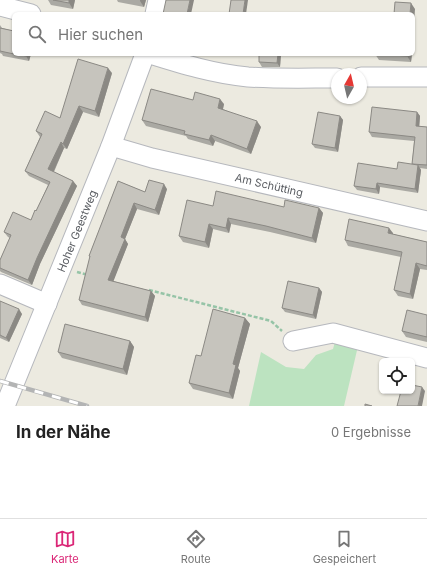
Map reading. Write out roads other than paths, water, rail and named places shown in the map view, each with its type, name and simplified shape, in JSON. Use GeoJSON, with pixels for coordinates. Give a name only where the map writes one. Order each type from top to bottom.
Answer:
{"type":"FeatureCollection","features":[{"type":"Feature","properties":{"kind":"street"},"geometry":{"type":"LineString","coordinates":[[155,12],[158,0]]}},
{"type":"Feature","properties":{"kind":"street"},"geometry":{"type":"LineString","coordinates":[[0,6],[23,12]]}},
{"type":"Feature","properties":{"kind":"street","name":"Hoher Geestweg"},"geometry":{"type":"LineString","coordinates":[[5,406],[112,146],[144,56]]}},
{"type":"Feature","properties":{"kind":"street"},"geometry":{"type":"LineString","coordinates":[[157,56],[220,73],[247,77],[331,78]]}},
{"type":"Feature","properties":{"kind":"street"},"geometry":{"type":"LineString","coordinates":[[367,77],[427,77]]}},
{"type":"Feature","properties":{"kind":"street","name":"Am Schütting"},"geometry":{"type":"LineString","coordinates":[[112,146],[152,158],[427,221]]}},
{"type":"Feature","properties":{"kind":"street"},"geometry":{"type":"LineString","coordinates":[[0,284],[47,304]]}},
{"type":"Feature","properties":{"kind":"street"},"geometry":{"type":"LineString","coordinates":[[293,341],[333,333],[427,358]]}},
{"type":"Feature","properties":{"kind":"railway"},"geometry":{"type":"LineString","coordinates":[[0,381],[87,406]]}}]}
